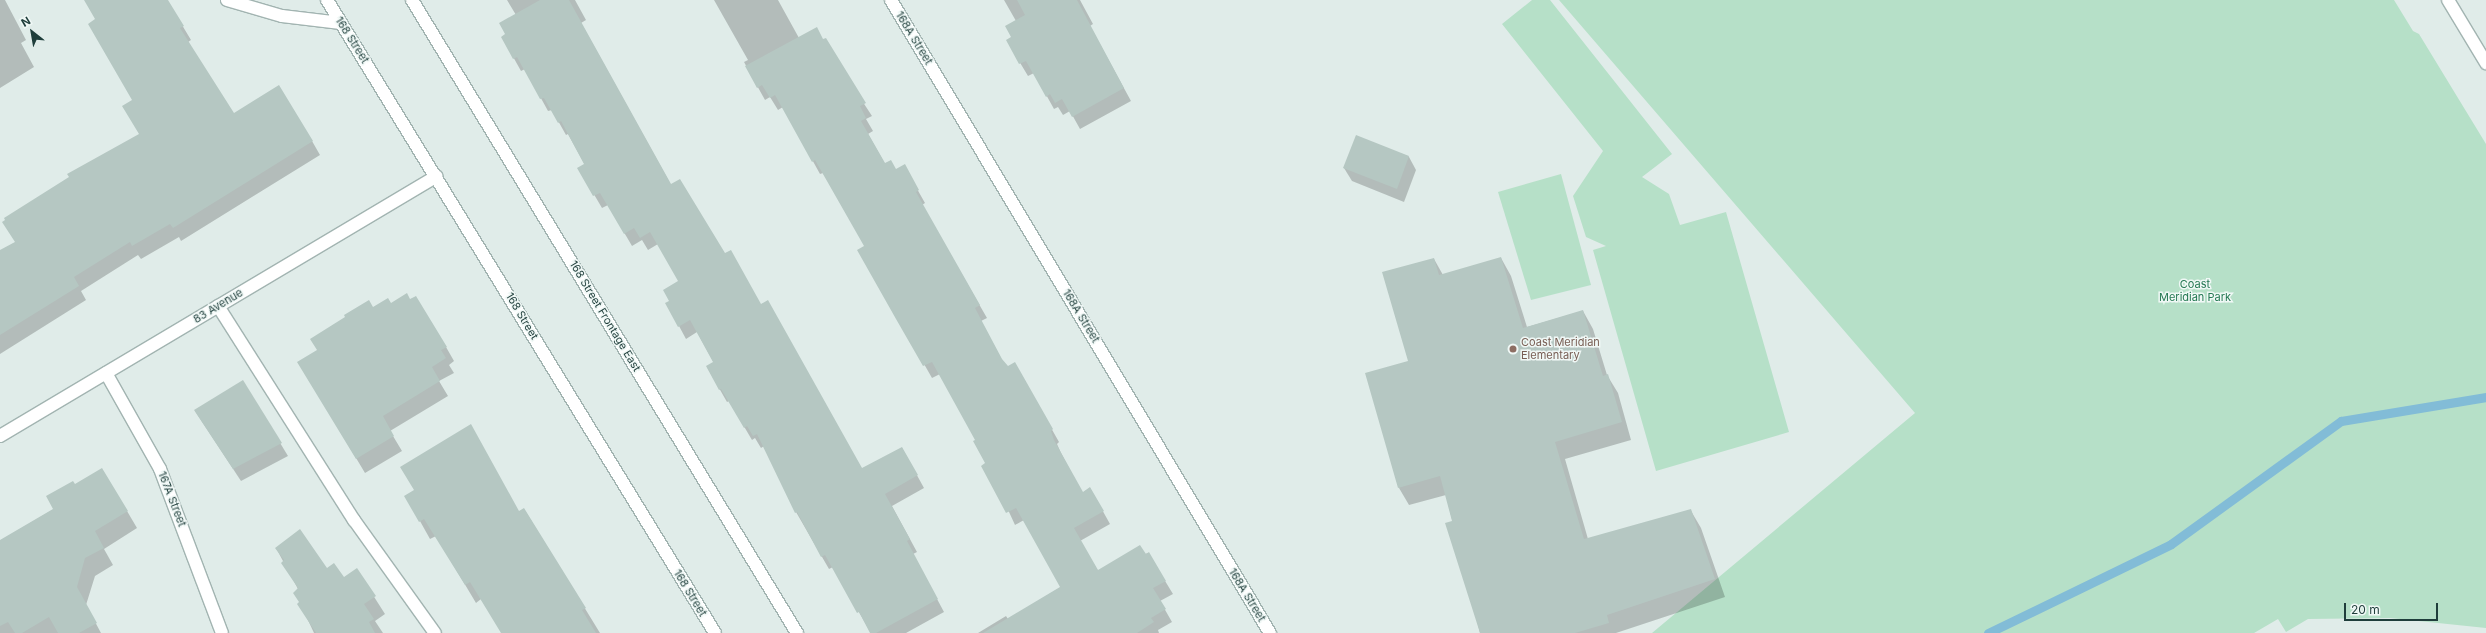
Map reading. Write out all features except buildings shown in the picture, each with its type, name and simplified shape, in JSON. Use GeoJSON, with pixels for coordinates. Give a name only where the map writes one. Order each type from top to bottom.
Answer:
{"type":"FeatureCollection","features":[{"type":"Feature","properties":{"kind":"street"},"geometry":{"type":"LineString","coordinates":[[227,0],[282,16],[341,23]]}},
{"type":"Feature","properties":{"kind":"street","name":"168 Street"},"geometry":{"type":"LineString","coordinates":[[327,0],[437,176],[715,633]]}},
{"type":"Feature","properties":{"kind":"street","name":"168 Street Frontage East"},"geometry":{"type":"LineString","coordinates":[[412,0],[797,633]]}},
{"type":"Feature","properties":{"kind":"street","name":"168A Street"},"geometry":{"type":"LineString","coordinates":[[891,0],[1270,633]]}},
{"type":"Feature","properties":{"kind":"street"},"geometry":{"type":"LineString","coordinates":[[2448,0],[2486,63]]}},
{"type":"Feature","properties":{"kind":"street","name":"83 Avenue"},"geometry":{"type":"LineString","coordinates":[[0,436],[437,176]]}},
{"type":"Feature","properties":{"kind":"street"},"geometry":{"type":"LineString","coordinates":[[218,306],[354,520],[435,633]]}},
{"type":"Feature","properties":{"kind":"street","name":"167A Street"},"geometry":{"type":"LineString","coordinates":[[106,373],[160,469],[222,633]]}},
{"type":"Feature","properties":{"kind":"green space"},"geometry":{"type":"Polygon","coordinates":[[[1532,0],[1550,0],[1672,154],[1642,177],[1669,194],[1680,225],[1726,212],[1789,432],[1656,471],[1593,250],[1606,246],[1586,237],[1573,196],[1603,151],[1502,24],[1532,0]]]}},
{"type":"Feature","properties":{"kind":"green space","name":"Coast Meridian Park"},"geometry":{"type":"Polygon","coordinates":[[[1559,0],[2394,0],[2413,31],[2419,34],[2486,144],[2486,628],[2390,618],[2308,619],[2286,632],[2278,619],[2254,633],[1652,633],[1915,413],[1559,0]]]}},
{"type":"Feature","properties":{"kind":"green space"},"geometry":{"type":"Polygon","coordinates":[[[1561,174],[1591,285],[1531,300],[1498,192],[1561,174]]]}},
{"type":"Feature","properties":{"kind":"waterway"},"geometry":{"type":"LineString","coordinates":[[1988,633],[2171,544],[2341,421],[2486,397]]}},
{"type":"Feature","properties":{"kind":"place","name":"Coast Meridian Elementary"},"geometry":{"type":"Point","coordinates":[1513,349]}}]}
